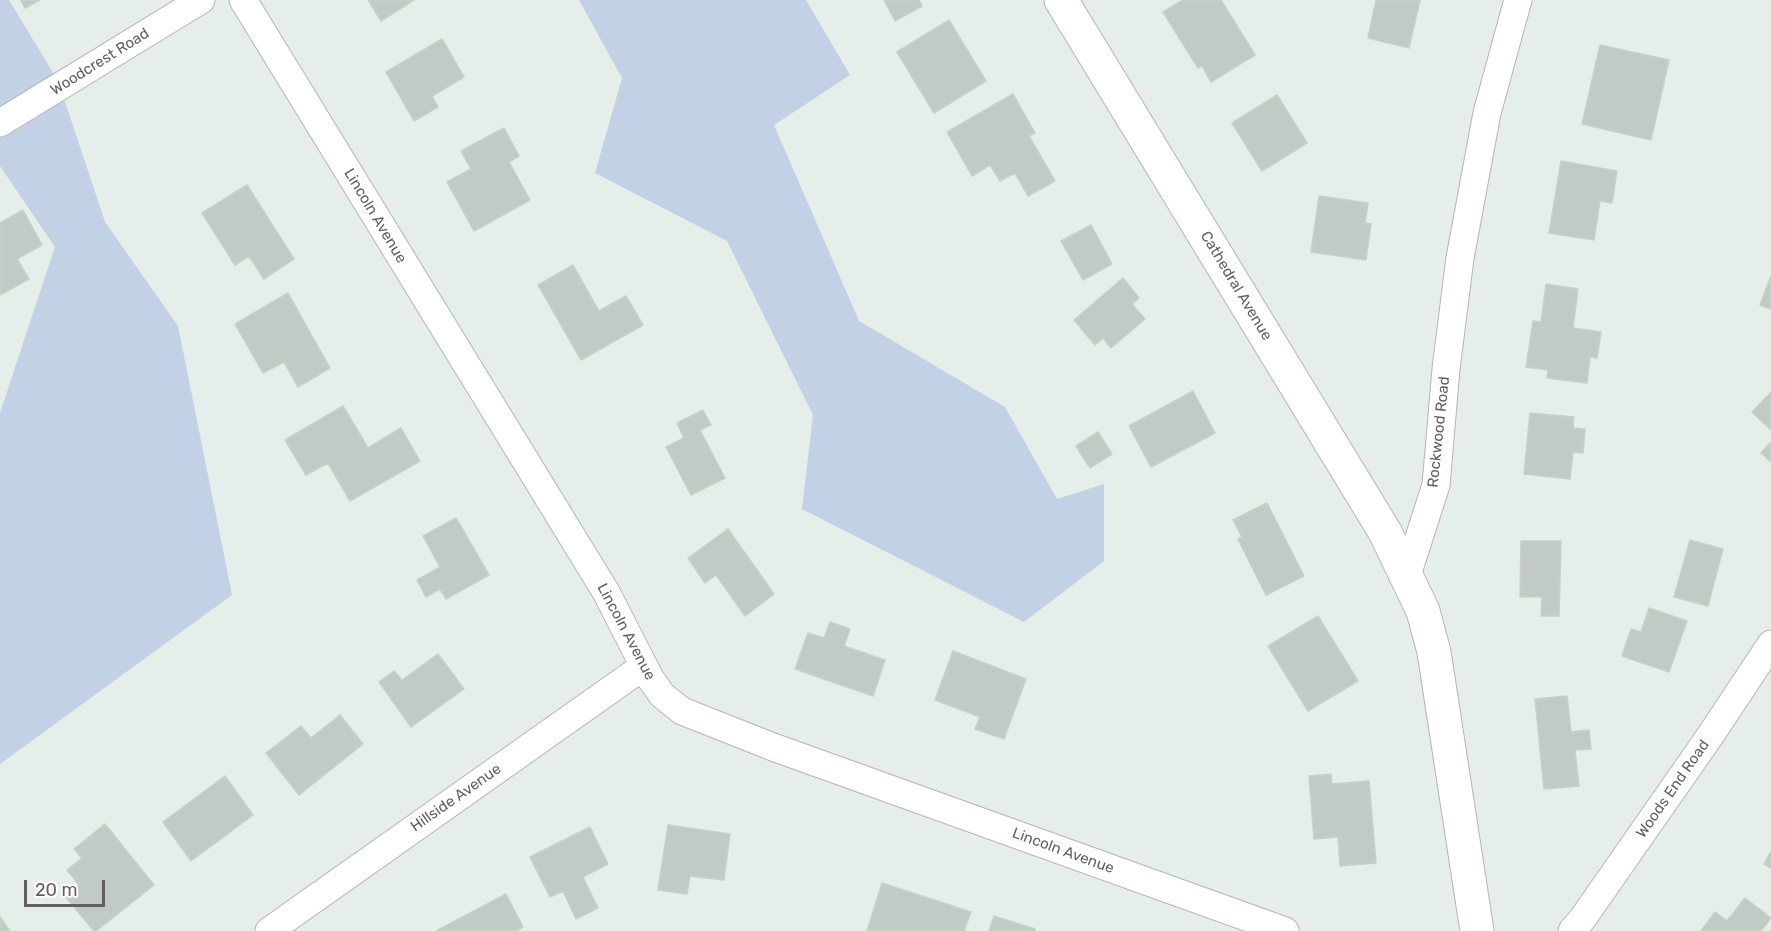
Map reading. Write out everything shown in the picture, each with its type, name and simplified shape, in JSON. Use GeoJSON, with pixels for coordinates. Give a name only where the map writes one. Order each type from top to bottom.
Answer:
{"type":"FeatureCollection","features":[{"type":"Feature","properties":{"kind":"street","name":"Woodcrest Road"},"geometry":{"type":"LineString","coordinates":[[0,123],[201,0]]}},
{"type":"Feature","properties":{"kind":"street","name":"Lincoln Avenue"},"geometry":{"type":"LineString","coordinates":[[243,0],[606,592],[650,678],[662,695],[682,711],[773,747],[1285,931]]}},
{"type":"Feature","properties":{"kind":"street","name":"Cathedral Avenue"},"geometry":{"type":"LineString","coordinates":[[1060,0],[1385,532],[1407,575]]}},
{"type":"Feature","properties":{"kind":"street","name":"Rockwood Road"},"geometry":{"type":"LineString","coordinates":[[1407,575],[1436,485],[1446,369],[1460,258],[1487,113],[1518,0]]}},
{"type":"Feature","properties":{"kind":"street"},"geometry":{"type":"LineString","coordinates":[[1407,575],[1423,610],[1434,651],[1477,931]]}},
{"type":"Feature","properties":{"kind":"street","name":"Woods End Road"},"geometry":{"type":"LineString","coordinates":[[1572,931],[1710,736],[1771,645]]}},
{"type":"Feature","properties":{"kind":"street","name":"Hillside Avenue"},"geometry":{"type":"LineString","coordinates":[[269,931],[644,666]]}},
{"type":"Feature","properties":{"kind":"shaded area"},"geometry":{"type":"Polygon","coordinates":[[[0,0],[9,0],[58,81],[105,222],[178,326],[232,595],[0,764],[0,413],[55,247],[0,166],[0,0]]]}},
{"type":"Feature","properties":{"kind":"shaded area"},"geometry":{"type":"Polygon","coordinates":[[[579,0],[806,0],[850,75],[774,125],[859,321],[1005,407],[1057,499],[1104,484],[1104,561],[1024,622],[802,509],[813,415],[727,241],[595,173],[622,78],[579,0]]]}},
{"type":"Feature","properties":{"kind":"building"},"geometry":{"type":"Polygon","coordinates":[[[21,0],[40,0],[25,8],[21,0]]]}},
{"type":"Feature","properties":{"kind":"building"},"geometry":{"type":"Polygon","coordinates":[[[368,0],[414,0],[381,21],[368,0]]]}},
{"type":"Feature","properties":{"kind":"building"},"geometry":{"type":"Polygon","coordinates":[[[884,0],[919,0],[922,6],[895,21],[884,0]]]}},
{"type":"Feature","properties":{"kind":"building"},"geometry":{"type":"Polygon","coordinates":[[[1183,0],[1221,0],[1255,55],[1211,82],[1202,66],[1198,68],[1163,12],[1183,0]]]}},
{"type":"Feature","properties":{"kind":"building"},"geometry":{"type":"Polygon","coordinates":[[[1376,0],[1420,0],[1409,48],[1368,38],[1376,0]]]}},
{"type":"Feature","properties":{"kind":"building"},"geometry":{"type":"Polygon","coordinates":[[[949,20],[986,81],[934,113],[897,52],[949,20]]]}},
{"type":"Feature","properties":{"kind":"building"},"geometry":{"type":"Polygon","coordinates":[[[442,39],[464,77],[432,96],[438,107],[414,121],[386,72],[442,39]]]}},
{"type":"Feature","properties":{"kind":"building"},"geometry":{"type":"Polygon","coordinates":[[[1600,45],[1669,60],[1651,140],[1582,124],[1600,45]]]}},
{"type":"Feature","properties":{"kind":"building"},"geometry":{"type":"Polygon","coordinates":[[[1013,94],[1035,133],[1029,136],[1055,181],[1028,196],[1015,173],[1000,181],[990,165],[972,176],[947,132],[1013,94]]]}},
{"type":"Feature","properties":{"kind":"building"},"geometry":{"type":"Polygon","coordinates":[[[1277,95],[1307,143],[1262,171],[1232,123],[1277,95]]]}},
{"type":"Feature","properties":{"kind":"building"},"geometry":{"type":"Polygon","coordinates":[[[504,128],[519,156],[509,162],[530,200],[474,231],[447,182],[471,169],[461,151],[504,128]]]}},
{"type":"Feature","properties":{"kind":"building"},"geometry":{"type":"Polygon","coordinates":[[[1561,161],[1617,171],[1612,203],[1600,201],[1594,240],[1549,233],[1561,161]]]}},
{"type":"Feature","properties":{"kind":"building"},"geometry":{"type":"Polygon","coordinates":[[[247,185],[294,259],[264,279],[249,256],[235,265],[202,213],[247,185]]]}},
{"type":"Feature","properties":{"kind":"building"},"geometry":{"type":"Polygon","coordinates":[[[1319,196],[1368,203],[1365,223],[1371,224],[1366,260],[1311,252],[1319,196]]]}},
{"type":"Feature","properties":{"kind":"building"},"geometry":{"type":"Polygon","coordinates":[[[23,210],[42,245],[17,259],[29,279],[0,295],[0,223],[23,210]]]}},
{"type":"Feature","properties":{"kind":"building"},"geometry":{"type":"Polygon","coordinates":[[[1091,225],[1112,264],[1083,280],[1061,241],[1091,225]]]}},
{"type":"Feature","properties":{"kind":"building"},"geometry":{"type":"Polygon","coordinates":[[[573,265],[599,311],[626,296],[643,325],[581,360],[538,285],[573,265]]]}},
{"type":"Feature","properties":{"kind":"building"},"geometry":{"type":"Polygon","coordinates":[[[1771,276],[1771,309],[1760,305],[1771,276]]]}},
{"type":"Feature","properties":{"kind":"building"},"geometry":{"type":"Polygon","coordinates":[[[1123,278],[1139,298],[1132,304],[1145,319],[1111,348],[1103,338],[1095,345],[1074,320],[1123,278]]]}},
{"type":"Feature","properties":{"kind":"building"},"geometry":{"type":"Polygon","coordinates":[[[1546,284],[1578,289],[1573,328],[1601,332],[1597,358],[1590,357],[1587,383],[1547,378],[1548,370],[1526,367],[1533,321],[1541,322],[1546,284]]]}},
{"type":"Feature","properties":{"kind":"building"},"geometry":{"type":"Polygon","coordinates":[[[288,293],[330,368],[298,387],[284,362],[263,373],[235,324],[288,293]]]}},
{"type":"Feature","properties":{"kind":"building"},"geometry":{"type":"Polygon","coordinates":[[[1193,391],[1215,433],[1151,467],[1129,426],[1193,391]]]}},
{"type":"Feature","properties":{"kind":"building"},"geometry":{"type":"Polygon","coordinates":[[[1771,392],[1771,430],[1752,412],[1771,392]]]}},
{"type":"Feature","properties":{"kind":"building"},"geometry":{"type":"Polygon","coordinates":[[[343,406],[368,448],[401,428],[420,461],[350,501],[328,463],[306,475],[285,440],[343,406]]]}},
{"type":"Feature","properties":{"kind":"building"},"geometry":{"type":"Polygon","coordinates":[[[703,410],[711,425],[700,430],[725,478],[691,495],[666,447],[684,438],[677,423],[703,410]]]}},
{"type":"Feature","properties":{"kind":"building"},"geometry":{"type":"Polygon","coordinates":[[[1530,413],[1574,417],[1573,428],[1585,429],[1583,453],[1573,452],[1570,479],[1524,474],[1530,413]]]}},
{"type":"Feature","properties":{"kind":"building"},"geometry":{"type":"Polygon","coordinates":[[[1098,432],[1112,454],[1090,468],[1076,446],[1098,432]]]}},
{"type":"Feature","properties":{"kind":"building"},"geometry":{"type":"Polygon","coordinates":[[[1771,442],[1771,462],[1761,453],[1771,442]]]}},
{"type":"Feature","properties":{"kind":"building"},"geometry":{"type":"Polygon","coordinates":[[[1267,503],[1304,576],[1266,595],[1238,539],[1242,537],[1233,520],[1267,503]]]}},
{"type":"Feature","properties":{"kind":"building"},"geometry":{"type":"Polygon","coordinates":[[[456,518],[489,575],[446,599],[440,589],[426,597],[417,580],[440,567],[423,536],[456,518]]]}},
{"type":"Feature","properties":{"kind":"building"},"geometry":{"type":"Polygon","coordinates":[[[728,529],[774,594],[745,616],[716,575],[705,583],[688,558],[728,529]]]}},
{"type":"Feature","properties":{"kind":"building"},"geometry":{"type":"Polygon","coordinates":[[[1690,540],[1723,549],[1708,606],[1674,597],[1690,540]]]}},
{"type":"Feature","properties":{"kind":"building"},"geometry":{"type":"Polygon","coordinates":[[[1521,541],[1561,541],[1559,616],[1541,616],[1542,597],[1520,597],[1521,541]]]}},
{"type":"Feature","properties":{"kind":"building"},"geometry":{"type":"Polygon","coordinates":[[[1649,608],[1687,621],[1669,672],[1622,656],[1631,629],[1641,632],[1649,608]]]}},
{"type":"Feature","properties":{"kind":"building"},"geometry":{"type":"Polygon","coordinates":[[[1318,616],[1358,681],[1308,711],[1268,646],[1318,616]]]}},
{"type":"Feature","properties":{"kind":"building"},"geometry":{"type":"Polygon","coordinates":[[[830,622],[850,629],[844,646],[885,660],[873,696],[795,669],[808,633],[824,638],[830,622]]]}},
{"type":"Feature","properties":{"kind":"building"},"geometry":{"type":"Polygon","coordinates":[[[953,651],[1026,679],[1004,739],[975,729],[980,717],[935,700],[953,651]]]}},
{"type":"Feature","properties":{"kind":"building"},"geometry":{"type":"Polygon","coordinates":[[[438,654],[464,689],[411,727],[379,682],[394,671],[402,680],[438,654]]]}},
{"type":"Feature","properties":{"kind":"building"},"geometry":{"type":"Polygon","coordinates":[[[1567,696],[1571,732],[1589,730],[1591,749],[1575,750],[1579,786],[1544,789],[1535,699],[1567,696]]]}},
{"type":"Feature","properties":{"kind":"building"},"geometry":{"type":"Polygon","coordinates":[[[340,715],[363,744],[299,795],[266,753],[301,726],[311,738],[340,715]]]}},
{"type":"Feature","properties":{"kind":"building"},"geometry":{"type":"Polygon","coordinates":[[[1331,774],[1332,784],[1369,781],[1376,863],[1340,866],[1338,837],[1314,839],[1309,776],[1331,774]]]}},
{"type":"Feature","properties":{"kind":"building"},"geometry":{"type":"Polygon","coordinates":[[[225,776],[253,815],[191,861],[163,822],[225,776]]]}},
{"type":"Feature","properties":{"kind":"building"},"geometry":{"type":"Polygon","coordinates":[[[105,824],[154,885],[94,931],[65,896],[79,885],[67,870],[82,858],[74,849],[105,824]]]}},
{"type":"Feature","properties":{"kind":"building"},"geometry":{"type":"Polygon","coordinates":[[[668,825],[730,834],[724,880],[690,876],[687,894],[658,890],[668,825]]]}},
{"type":"Feature","properties":{"kind":"building"},"geometry":{"type":"Polygon","coordinates":[[[590,827],[608,864],[583,877],[598,908],[576,919],[563,891],[550,897],[530,857],[590,827]]]}},
{"type":"Feature","properties":{"kind":"building"},"geometry":{"type":"Polygon","coordinates":[[[1771,852],[1771,868],[1764,864],[1771,852]]]}},
{"type":"Feature","properties":{"kind":"building"},"geometry":{"type":"Polygon","coordinates":[[[882,883],[971,912],[964,931],[867,931],[882,883]]]}},
{"type":"Feature","properties":{"kind":"building"},"geometry":{"type":"Polygon","coordinates":[[[506,894],[523,927],[515,931],[436,931],[506,894]]]}},
{"type":"Feature","properties":{"kind":"building"},"geometry":{"type":"Polygon","coordinates":[[[1745,898],[1771,918],[1761,931],[1701,931],[1715,912],[1727,921],[1745,898]]]}},
{"type":"Feature","properties":{"kind":"building"},"geometry":{"type":"Polygon","coordinates":[[[994,916],[1035,929],[1035,931],[989,931],[994,916]]]}},
{"type":"Feature","properties":{"kind":"building"},"geometry":{"type":"Polygon","coordinates":[[[0,917],[10,931],[0,931],[0,917]]]}}]}
